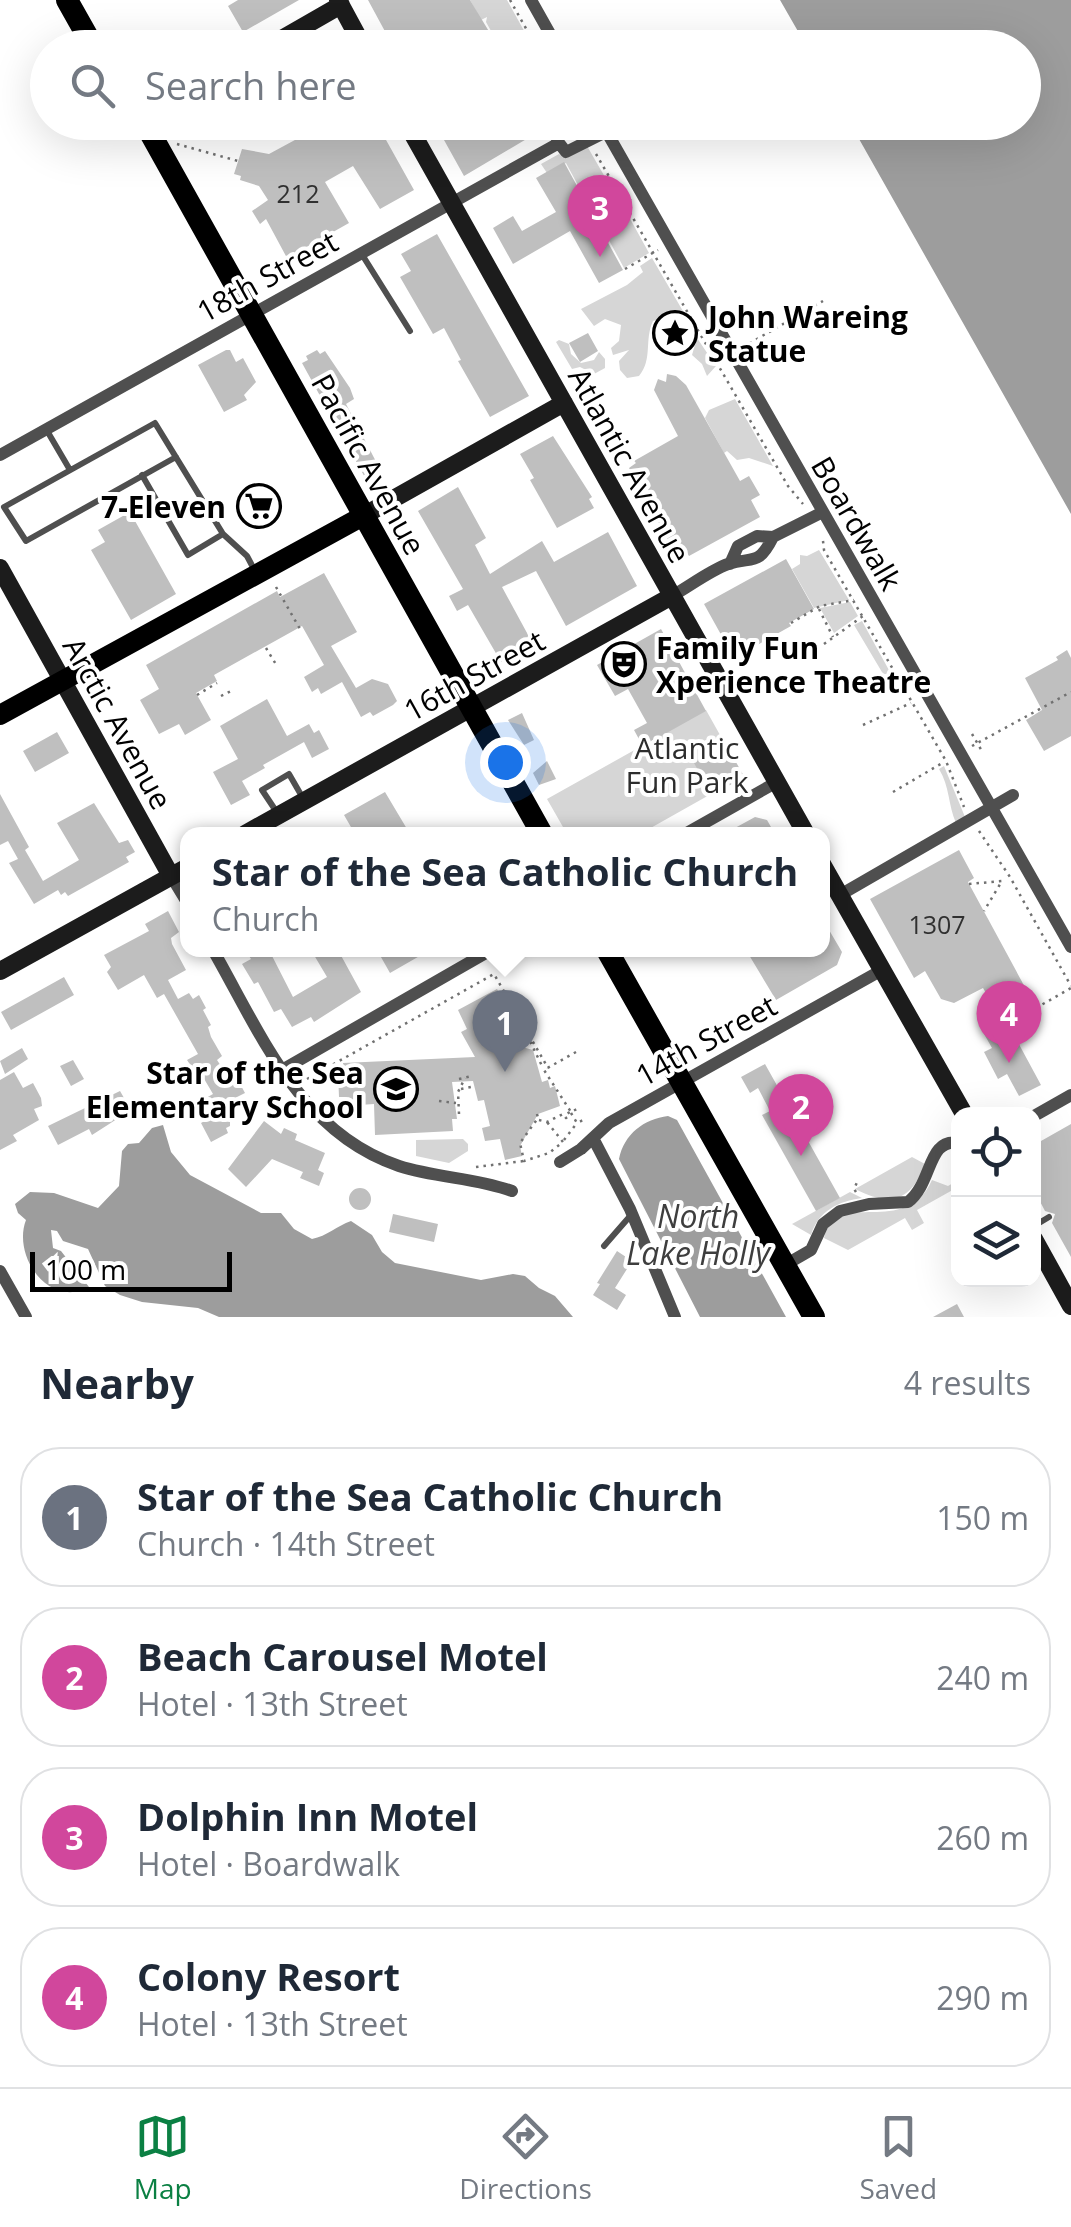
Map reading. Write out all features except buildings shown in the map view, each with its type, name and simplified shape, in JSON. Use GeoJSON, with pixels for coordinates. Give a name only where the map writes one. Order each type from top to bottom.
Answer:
{"type":"FeatureCollection","features":[{"type":"Feature","properties":{"kind":"highway"},"geometry":{"type":"LineString","coordinates":[[67,0],[84,30]]}},
{"type":"Feature","properties":{"kind":"highway"},"geometry":{"type":"LineString","coordinates":[[84,0],[101,30]]}},
{"type":"Feature","properties":{"kind":"highway","name":"Pacific Avenue"},"geometry":{"type":"LineString","coordinates":[[154,140],[538,827]]}},
{"type":"Feature","properties":{"kind":"highway"},"geometry":{"type":"LineString","coordinates":[[611,957],[814,1317]]}},
{"type":"Feature","properties":{"kind":"main road"},"geometry":{"type":"LineString","coordinates":[[295,30],[339,3],[354,30]]}},
{"type":"Feature","properties":{"kind":"main road","name":"Atlantic Avenue"},"geometry":{"type":"LineString","coordinates":[[416,140],[802,827]]}},
{"type":"Feature","properties":{"kind":"main road"},"geometry":{"type":"LineString","coordinates":[[0,715],[564,403]]}},
{"type":"Feature","properties":{"kind":"main road","name":"Arctic Avenue"},"geometry":{"type":"LineString","coordinates":[[0,568],[179,871]]}},
{"type":"Feature","properties":{"kind":"main road","name":"16th Street"},"geometry":{"type":"LineString","coordinates":[[258,827],[672,596]]}},
{"type":"Feature","properties":{"kind":"main road"},"geometry":{"type":"LineString","coordinates":[[0,971],[179,871]]}},
{"type":"Feature","properties":{"kind":"main road"},"geometry":{"type":"LineString","coordinates":[[830,877],[960,1107]]}},
{"type":"Feature","properties":{"kind":"main road"},"geometry":{"type":"LineString","coordinates":[[1041,1252],[1071,1306]]}},
{"type":"Feature","properties":{"kind":"street"},"geometry":{"type":"LineString","coordinates":[[531,0],[548,30]]}},
{"type":"Feature","properties":{"kind":"street","name":"Boardwalk"},"geometry":{"type":"LineString","coordinates":[[610,140],[818,515],[1071,947]]}},
{"type":"Feature","properties":{"kind":"street","name":"18th Street"},"geometry":{"type":"LineString","coordinates":[[0,455],[559,143],[566,152],[588,142]]}},
{"type":"Feature","properties":{"kind":"street","name":"16th Street"},"geometry":{"type":"LineString","coordinates":[[672,596],[730,564],[738,546],[757,536],[772,537],[818,515]]}},
{"type":"Feature","properties":{"kind":"street"},"geometry":{"type":"LineString","coordinates":[[697,827],[777,782]]}},
{"type":"Feature","properties":{"kind":"street"},"geometry":{"type":"LineString","coordinates":[[840,894],[1014,796]]}},
{"type":"Feature","properties":{"kind":"street"},"geometry":{"type":"LineString","coordinates":[[217,957],[282,1070],[311,1110],[355,1146],[400,1166],[478,1180],[512,1191]]}},
{"type":"Feature","properties":{"kind":"street"},"geometry":{"type":"LineString","coordinates":[[282,1070],[479,957]]}},
{"type":"Feature","properties":{"kind":"street","name":"14th Street"},"geometry":{"type":"LineString","coordinates":[[560,1162],[609,1123],[882,970]]}},
{"type":"Feature","properties":{"kind":"street"},"geometry":{"type":"LineString","coordinates":[[1041,1112],[1071,1096]]}},
{"type":"Feature","properties":{"kind":"street"},"geometry":{"type":"LineString","coordinates":[[593,1138],[632,1214],[674,1317]]}},
{"type":"Feature","properties":{"kind":"street"},"geometry":{"type":"LineString","coordinates":[[785,1264],[811,1250],[823,1224],[840,1210],[908,1202],[925,1184],[938,1148],[951,1141]]}},
{"type":"Feature","properties":{"kind":"street"},"geometry":{"type":"LineString","coordinates":[[0,1271],[26,1317]]}},
{"type":"Feature","properties":{"kind":"lane"},"geometry":{"type":"LineString","coordinates":[[361,252],[410,332]]}},
{"type":"Feature","properties":{"kind":"lane"},"geometry":{"type":"LineString","coordinates":[[176,456],[26,540],[4,507],[155,423],[176,456],[223,534],[247,556],[257,574]]}},
{"type":"Feature","properties":{"kind":"lane"},"geometry":{"type":"LineString","coordinates":[[46,429],[70,470]]}},
{"type":"Feature","properties":{"kind":"lane"},"geometry":{"type":"LineString","coordinates":[[142,475],[188,554],[223,534]]}},
{"type":"Feature","properties":{"kind":"lane"},"geometry":{"type":"LineString","coordinates":[[278,816],[262,790],[289,774],[304,801]]}},
{"type":"Feature","properties":{"kind":"lane"},"geometry":{"type":"LineString","coordinates":[[604,1246],[632,1214]]}},
{"type":"Feature","properties":{"kind":"lane"},"geometry":{"type":"LineString","coordinates":[[1041,1222],[1049,1218]]}},
{"type":"Feature","properties":{"kind":"path"},"geometry":{"type":"LineString","coordinates":[[510,0],[527,30]]}},
{"type":"Feature","properties":{"kind":"path"},"geometry":{"type":"LineString","coordinates":[[588,142],[788,486],[818,515],[824,550],[946,761],[971,820],[992,848],[1071,988],[1036,1008]]}},
{"type":"Feature","properties":{"kind":"path"},"geometry":{"type":"LineString","coordinates":[[175,143],[238,161]]}},
{"type":"Feature","properties":{"kind":"path"},"geometry":{"type":"LineString","coordinates":[[597,218],[641,193]]}},
{"type":"Feature","properties":{"kind":"path"},"geometry":{"type":"LineString","coordinates":[[624,269],[669,243]]}},
{"type":"Feature","properties":{"kind":"path"},"geometry":{"type":"LineString","coordinates":[[743,347],[823,301]]}},
{"type":"Feature","properties":{"kind":"path"},"geometry":{"type":"LineString","coordinates":[[402,517],[410,532],[413,555],[407,558]]}},
{"type":"Feature","properties":{"kind":"path"},"geometry":{"type":"LineString","coordinates":[[276,587],[300,629]]}},
{"type":"Feature","properties":{"kind":"path"},"geometry":{"type":"LineString","coordinates":[[791,623],[818,608],[854,600]]}},
{"type":"Feature","properties":{"kind":"path"},"geometry":{"type":"LineString","coordinates":[[818,608],[833,637]]}},
{"type":"Feature","properties":{"kind":"path"},"geometry":{"type":"LineString","coordinates":[[824,644],[864,616]]}},
{"type":"Feature","properties":{"kind":"path"},"geometry":{"type":"LineString","coordinates":[[266,648],[276,666]]}},
{"type":"Feature","properties":{"kind":"path"},"geometry":{"type":"LineString","coordinates":[[197,695],[218,684]]}},
{"type":"Feature","properties":{"kind":"path"},"geometry":{"type":"LineString","coordinates":[[221,696],[231,691]]}},
{"type":"Feature","properties":{"kind":"path"},"geometry":{"type":"LineString","coordinates":[[960,752],[1071,692]]}},
{"type":"Feature","properties":{"kind":"path"},"geometry":{"type":"LineString","coordinates":[[862,725],[913,703]]}},
{"type":"Feature","properties":{"kind":"path"},"geometry":{"type":"LineString","coordinates":[[973,736],[982,751]]}},
{"type":"Feature","properties":{"kind":"path"},"geometry":{"type":"LineString","coordinates":[[893,792],[946,761]]}},
{"type":"Feature","properties":{"kind":"path"},"geometry":{"type":"LineString","coordinates":[[969,884],[1002,882],[984,912]]}},
{"type":"Feature","properties":{"kind":"path"},"geometry":{"type":"LineString","coordinates":[[311,1089],[305,1081],[312,1076],[494,974],[577,1123]]}},
{"type":"Feature","properties":{"kind":"path"},"geometry":{"type":"LineString","coordinates":[[546,1069],[576,1052]]}},
{"type":"Feature","properties":{"kind":"path"},"geometry":{"type":"LineString","coordinates":[[459,1079],[472,1076]]}},
{"type":"Feature","properties":{"kind":"path"},"geometry":{"type":"LineString","coordinates":[[465,1078],[458,1103],[459,1112],[466,1110]]}},
{"type":"Feature","properties":{"kind":"path"},"geometry":{"type":"LineString","coordinates":[[459,1089],[471,1087]]}},
{"type":"Feature","properties":{"kind":"path"},"geometry":{"type":"LineString","coordinates":[[439,1101],[458,1103]]}},
{"type":"Feature","properties":{"kind":"path"},"geometry":{"type":"LineString","coordinates":[[548,1122],[569,1110],[577,1110]]}},
{"type":"Feature","properties":{"kind":"path"},"geometry":{"type":"LineString","coordinates":[[524,1160],[520,1143],[537,1117],[548,1122],[563,1142]]}},
{"type":"Feature","properties":{"kind":"path"},"geometry":{"type":"LineString","coordinates":[[464,1167],[549,1153],[583,1120]]}},
{"type":"Feature","properties":{"kind":"green space"},"geometry":{"type":"Polygon","coordinates":[[[470,0],[507,0],[524,30],[490,30],[487,17],[481,20],[470,0]]]}},
{"type":"Feature","properties":{"kind":"green space"},"geometry":{"type":"Polygon","coordinates":[[[587,146],[620,203],[595,217],[566,163],[547,173],[541,164],[587,146]]]}},
{"type":"Feature","properties":{"kind":"green space"},"geometry":{"type":"Polygon","coordinates":[[[623,206],[649,253],[624,268],[598,220],[623,206]]]}},
{"type":"Feature","properties":{"kind":"green space"},"geometry":{"type":"Polygon","coordinates":[[[652,258],[687,318],[671,315],[653,321],[643,370],[639,376],[627,378],[619,361],[629,350],[613,355],[611,348],[619,341],[621,325],[605,319],[594,326],[581,309],[627,285],[643,272],[640,266],[652,258]]]}},
{"type":"Feature","properties":{"kind":"green space"},"geometry":{"type":"Polygon","coordinates":[[[669,328],[678,329],[686,343],[683,349],[660,349],[659,335],[669,328]]]}},
{"type":"Feature","properties":{"kind":"green space"},"geometry":{"type":"Polygon","coordinates":[[[697,338],[716,366],[707,376],[692,355],[697,338]]]}},
{"type":"Feature","properties":{"kind":"green space"},"geometry":{"type":"Polygon","coordinates":[[[556,342],[569,344],[571,354],[581,363],[594,360],[599,352],[605,359],[605,368],[594,374],[580,367],[572,369],[556,342]]]}},
{"type":"Feature","properties":{"kind":"green space"},"geometry":{"type":"Polygon","coordinates":[[[735,399],[773,466],[749,458],[737,460],[727,451],[724,453],[705,418],[709,410],[735,399]]]}},
{"type":"Feature","properties":{"kind":"green space"},"geometry":{"type":"Polygon","coordinates":[[[819,550],[849,600],[814,608],[792,569],[800,564],[800,555],[819,550]]]}},
{"type":"Feature","properties":{"kind":"green space"},"geometry":{"type":"Polygon","coordinates":[[[850,602],[858,616],[834,633],[820,608],[850,602]]]}},
{"type":"Feature","properties":{"kind":"green space"},"geometry":{"type":"Polygon","coordinates":[[[862,621],[901,692],[895,694],[854,625],[862,621]]]}},
{"type":"Feature","properties":{"kind":"green space","name":"Atlantic Fun Park"},"geometry":{"type":"Polygon","coordinates":[[[706,710],[743,776],[652,827],[563,827],[547,799],[706,710]]]}},
{"type":"Feature","properties":{"kind":"green space"},"geometry":{"type":"Polygon","coordinates":[[[944,766],[965,817],[956,823],[939,769],[944,766]]]}},
{"type":"Feature","properties":{"kind":"green space"},"geometry":{"type":"Polygon","coordinates":[[[463,1139],[468,1151],[449,1163],[416,1156],[416,1140],[463,1139]]]}},
{"type":"Feature","properties":{"kind":"green space"},"geometry":{"type":"Polygon","coordinates":[[[912,1157],[925,1164],[913,1186],[898,1198],[879,1198],[855,1189],[912,1157]]]}},
{"type":"Feature","properties":{"kind":"green space"},"geometry":{"type":"Polygon","coordinates":[[[932,1180],[951,1184],[951,1191],[917,1210],[924,1223],[912,1230],[905,1218],[848,1250],[824,1238],[831,1223],[843,1215],[889,1211],[920,1198],[932,1180]]]}},
{"type":"Feature","properties":{"kind":"green space"},"geometry":{"type":"Polygon","coordinates":[[[850,1192],[862,1198],[830,1209],[811,1235],[792,1224],[850,1192]]]}},
{"type":"Feature","properties":{"kind":"water"},"geometry":{"type":"Polygon","coordinates":[[[780,0],[1071,0],[1071,514],[860,140],[1041,140],[1041,30],[797,30],[780,0]]]}},
{"type":"Feature","properties":{"kind":"water","name":"North Lake Holly"},"geometry":{"type":"Polygon","coordinates":[[[668,1116],[677,1120],[786,1317],[700,1317],[619,1159],[625,1142],[636,1129],[668,1116]]]}},
{"type":"Feature","properties":{"kind":"water","name":"North Lake Holly"},"geometry":{"type":"Polygon","coordinates":[[[163,1125],[171,1152],[190,1175],[261,1213],[281,1213],[294,1229],[312,1239],[351,1221],[372,1235],[382,1252],[395,1263],[481,1280],[513,1274],[525,1276],[555,1296],[573,1317],[219,1317],[198,1308],[142,1302],[120,1295],[105,1286],[88,1249],[63,1241],[57,1231],[51,1230],[53,1248],[61,1251],[89,1287],[74,1292],[48,1285],[29,1263],[24,1249],[26,1220],[15,1204],[30,1192],[54,1193],[98,1208],[119,1186],[122,1151],[128,1144],[139,1143],[152,1128],[163,1125]]]}},
{"type":"Feature","properties":{"kind":"place","name":"Dolphin Inn Motel"},"geometry":{"type":"Point","coordinates":[600,257]}},
{"type":"Feature","properties":{"kind":"place","name":"John Wareing Statue"},"geometry":{"type":"Point","coordinates":[675,333]}},
{"type":"Feature","properties":{"kind":"place","name":"7-Eleven"},"geometry":{"type":"Point","coordinates":[259,506]}},
{"type":"Feature","properties":{"kind":"place","name":"Family Fun Xperience Theatre"},"geometry":{"type":"Point","coordinates":[624,664]}},
{"type":"Feature","properties":{"kind":"place","name":"Colony Resort"},"geometry":{"type":"Point","coordinates":[1009,1063]}},
{"type":"Feature","properties":{"kind":"place","name":"Star of the Sea Catholic Church"},"geometry":{"type":"Point","coordinates":[505,1072]}},
{"type":"Feature","properties":{"kind":"place","name":"Star of the Sea Elementary School"},"geometry":{"type":"Point","coordinates":[396,1089]}},
{"type":"Feature","properties":{"kind":"place","name":"Beach Carousel Motel"},"geometry":{"type":"Point","coordinates":[801,1156]}}]}
